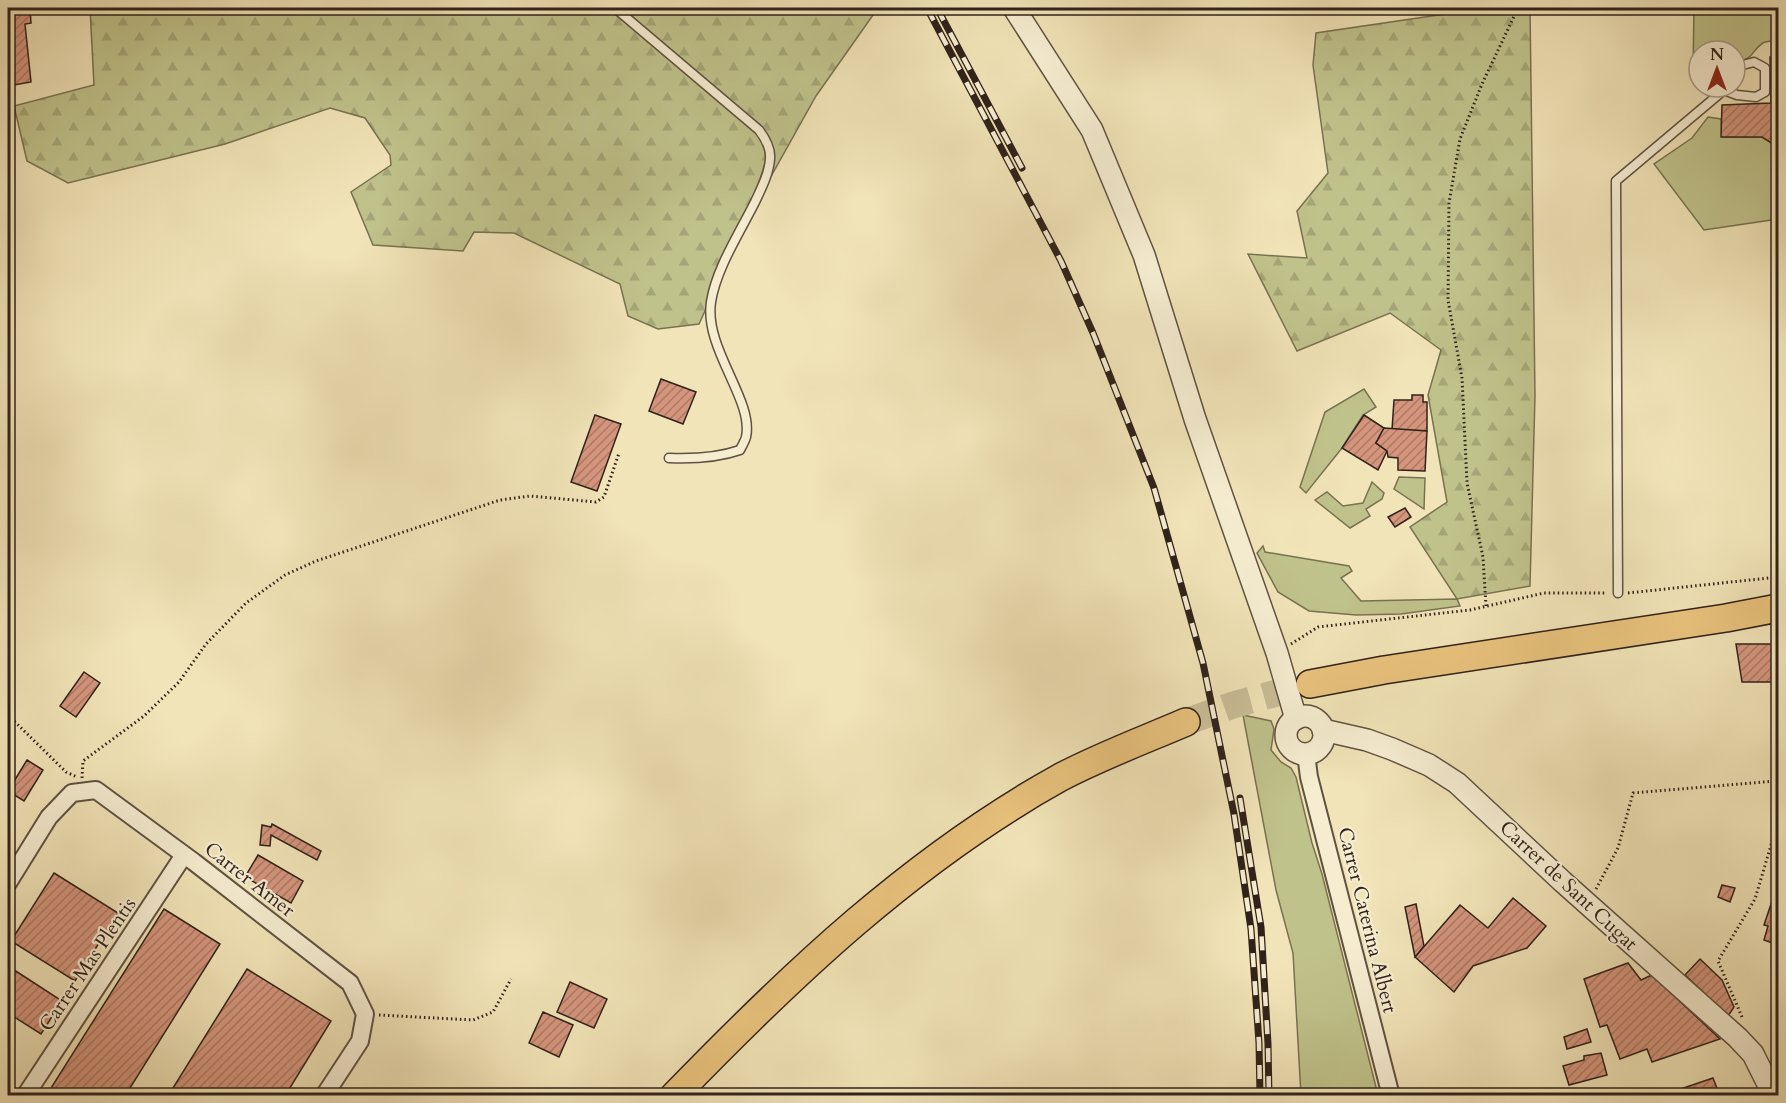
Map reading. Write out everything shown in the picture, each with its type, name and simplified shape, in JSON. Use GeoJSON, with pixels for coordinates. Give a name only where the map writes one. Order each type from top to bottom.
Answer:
{"type":"FeatureCollection","features":[{"type":"Feature","properties":{"kind":"highway"},"geometry":{"type":"LineString","coordinates":[[1310,684],[1384,670],[1779,608]]}},
{"type":"Feature","properties":{"kind":"highway"},"geometry":{"type":"LineString","coordinates":[[674,1095],[785,986],[861,916],[969,833],[1063,777],[1186,722]]}},
{"type":"Feature","properties":{"kind":"street"},"geometry":{"type":"LineString","coordinates":[[1014,8],[1092,130],[1144,255],[1195,419],[1277,654],[1296,719]]}},
{"type":"Feature","properties":{"kind":"street"},"geometry":{"type":"LineString","coordinates":[[1312,718],[1323,730],[1323,741],[1311,753],[1295,752],[1286,740],[1287,730],[1296,719],[1312,718]]}},
{"type":"Feature","properties":{"kind":"street","name":"Carrer de Sant Cugat"},"geometry":{"type":"LineString","coordinates":[[1323,730],[1367,740],[1429,765],[1457,783],[1738,1038],[1753,1054],[1774,1095]]}},
{"type":"Feature","properties":{"kind":"street","name":"Carrer Caterina Albert"},"geometry":{"type":"LineString","coordinates":[[1306,754],[1309,777],[1390,1095]]}},
{"type":"Feature","properties":{"kind":"street"},"geometry":{"type":"LineString","coordinates":[[8,883],[49,818],[72,793],[86,787]]}},
{"type":"Feature","properties":{"kind":"street","name":"Carrer Amer"},"geometry":{"type":"LineString","coordinates":[[86,787],[184,855],[350,983],[365,1014]]}},
{"type":"Feature","properties":{"kind":"street","name":"Carrer Mas Plentis"},"geometry":{"type":"LineString","coordinates":[[25,1095],[184,855]]}},
{"type":"Feature","properties":{"kind":"street"},"geometry":{"type":"LineString","coordinates":[[328,1094],[360,1041],[365,1014]]}},
{"type":"Feature","properties":{"kind":"lane"},"geometry":{"type":"LineString","coordinates":[[615,8],[759,130],[766,141],[771,157],[763,185],[715,284],[711,304],[711,324],[718,350],[741,405],[747,426],[746,438],[740,450],[724,456],[693,459],[669,458]]}},
{"type":"Feature","properties":{"kind":"lane"},"geometry":{"type":"LineString","coordinates":[[1747,64],[1754,62],[1765,68],[1764,92],[1756,97],[1747,96]]}},
{"type":"Feature","properties":{"kind":"lane"},"geometry":{"type":"LineString","coordinates":[[1618,593],[1616,181],[1711,99]]}},
{"type":"Feature","properties":{"kind":"path"},"geometry":{"type":"LineString","coordinates":[[1486,606],[1482,557],[1467,483],[1462,378],[1448,300],[1449,203],[1460,138],[1482,84],[1518,8]]}},
{"type":"Feature","properties":{"kind":"path"},"geometry":{"type":"LineString","coordinates":[[86,787],[83,761],[144,716],[179,682],[206,644],[246,603],[285,575],[316,561],[500,500],[530,496],[596,502],[604,497],[619,453]]}},
{"type":"Feature","properties":{"kind":"path"},"geometry":{"type":"LineString","coordinates":[[1277,654],[1318,627],[1470,610],[1544,594],[1638,592],[1779,577]]}},
{"type":"Feature","properties":{"kind":"path"},"geometry":{"type":"LineString","coordinates":[[8,715],[66,772],[86,787]]}},
{"type":"Feature","properties":{"kind":"path"},"geometry":{"type":"LineString","coordinates":[[1738,1038],[1747,1029],[1718,961],[1755,899],[1774,835],[1775,781],[1779,766]]}},
{"type":"Feature","properties":{"kind":"path"},"geometry":{"type":"LineString","coordinates":[[1588,904],[1618,848],[1633,793],[1775,781]]}},
{"type":"Feature","properties":{"kind":"path"},"geometry":{"type":"LineString","coordinates":[[365,1014],[473,1020],[493,1012],[511,979]]}},
{"type":"Feature","properties":{"kind":"green space"},"geometry":{"type":"Polygon","coordinates":[[[90,8],[878,8],[816,96],[746,221],[699,324],[658,329],[628,316],[620,284],[514,233],[474,232],[463,251],[373,245],[351,192],[391,165],[390,155],[365,118],[330,108],[225,144],[68,183],[27,161],[14,106],[94,85],[90,8]]]}},
{"type":"Feature","properties":{"kind":"green space"},"geometry":{"type":"Polygon","coordinates":[[[1486,8],[1530,8],[1535,395],[1530,586],[1457,599],[1410,527],[1447,502],[1428,395],[1441,350],[1390,313],[1297,351],[1248,254],[1307,258],[1297,211],[1328,173],[1313,65],[1316,33],[1486,8]]]}},
{"type":"Feature","properties":{"kind":"green space"},"geometry":{"type":"Polygon","coordinates":[[[1694,8],[1778,8],[1778,40],[1763,43],[1747,58],[1747,39],[1694,39],[1694,8]]]}},
{"type":"Feature","properties":{"kind":"green space"},"geometry":{"type":"Polygon","coordinates":[[[1708,117],[1721,119],[1722,137],[1762,137],[1778,147],[1778,219],[1704,230],[1654,164],[1692,138],[1708,117]]]}},
{"type":"Feature","properties":{"kind":"green space"},"geometry":{"type":"Polygon","coordinates":[[[1364,389],[1376,407],[1363,415],[1342,448],[1306,493],[1300,487],[1325,412],[1364,389]]]}},
{"type":"Feature","properties":{"kind":"green space"},"geometry":{"type":"Polygon","coordinates":[[[1399,477],[1425,478],[1424,509],[1394,489],[1399,477]]]}},
{"type":"Feature","properties":{"kind":"green space"},"geometry":{"type":"Polygon","coordinates":[[[1372,482],[1384,493],[1382,499],[1366,509],[1370,516],[1350,528],[1315,500],[1327,492],[1343,506],[1363,503],[1372,482]]]}},
{"type":"Feature","properties":{"kind":"green space"},"geometry":{"type":"Polygon","coordinates":[[[1263,546],[1265,552],[1349,566],[1352,571],[1341,578],[1361,601],[1457,599],[1460,606],[1401,614],[1356,615],[1309,611],[1278,592],[1257,553],[1263,546]]]}},
{"type":"Feature","properties":{"kind":"green space"},"geometry":{"type":"Polygon","coordinates":[[[1243,715],[1271,721],[1274,729],[1271,750],[1281,762],[1291,768],[1296,777],[1378,1095],[1301,1095],[1293,953],[1276,890],[1243,715]]]}},
{"type":"Feature","properties":{"kind":"building"},"geometry":{"type":"Polygon","coordinates":[[[8,8],[30,8],[31,23],[25,24],[31,82],[8,86],[8,8]]]}},
{"type":"Feature","properties":{"kind":"building"},"geometry":{"type":"Polygon","coordinates":[[[1770,57],[1778,57],[1778,147],[1762,137],[1721,137],[1722,105],[1771,103],[1770,57]]]}},
{"type":"Feature","properties":{"kind":"building"},"geometry":{"type":"Polygon","coordinates":[[[661,379],[696,392],[683,424],[649,411],[661,379]]]}},
{"type":"Feature","properties":{"kind":"building"},"geometry":{"type":"Polygon","coordinates":[[[1412,395],[1423,395],[1423,402],[1427,402],[1427,431],[1392,430],[1394,400],[1412,400],[1412,395]]]}},
{"type":"Feature","properties":{"kind":"building"},"geometry":{"type":"Polygon","coordinates":[[[595,415],[621,424],[597,491],[571,482],[595,415]]]}},
{"type":"Feature","properties":{"kind":"building"},"geometry":{"type":"Polygon","coordinates":[[[1364,415],[1384,428],[1376,443],[1387,451],[1378,470],[1342,448],[1364,415]]]}},
{"type":"Feature","properties":{"kind":"building"},"geometry":{"type":"Polygon","coordinates":[[[1384,428],[1427,431],[1425,471],[1398,470],[1398,458],[1388,457],[1387,451],[1376,443],[1384,428]]]}},
{"type":"Feature","properties":{"kind":"building"},"geometry":{"type":"Polygon","coordinates":[[[1405,508],[1411,517],[1395,527],[1388,517],[1405,508]]]}},
{"type":"Feature","properties":{"kind":"building"},"geometry":{"type":"Polygon","coordinates":[[[1736,644],[1776,644],[1778,682],[1742,682],[1736,644]]]}},
{"type":"Feature","properties":{"kind":"building"},"geometry":{"type":"Polygon","coordinates":[[[84,672],[100,683],[76,717],[60,706],[84,672]]]}},
{"type":"Feature","properties":{"kind":"building"},"geometry":{"type":"Polygon","coordinates":[[[27,760],[43,770],[24,801],[8,791],[27,760]]]}},
{"type":"Feature","properties":{"kind":"building"},"geometry":{"type":"Polygon","coordinates":[[[272,824],[321,851],[317,860],[271,835],[270,846],[260,845],[262,825],[271,827],[272,824]]]}},
{"type":"Feature","properties":{"kind":"building"},"geometry":{"type":"Polygon","coordinates":[[[258,855],[303,881],[291,903],[245,877],[258,855]]]}},
{"type":"Feature","properties":{"kind":"building"},"geometry":{"type":"Polygon","coordinates":[[[54,873],[118,913],[75,981],[11,941],[54,873]]]}},
{"type":"Feature","properties":{"kind":"building"},"geometry":{"type":"Polygon","coordinates":[[[1722,885],[1735,888],[1730,902],[1718,897],[1722,885]]]}},
{"type":"Feature","properties":{"kind":"building"},"geometry":{"type":"Polygon","coordinates":[[[1513,898],[1546,926],[1527,948],[1473,966],[1454,992],[1415,957],[1460,905],[1488,928],[1513,898]]]}},
{"type":"Feature","properties":{"kind":"building"},"geometry":{"type":"Polygon","coordinates":[[[1416,904],[1424,946],[1415,957],[1405,907],[1416,904]]]}},
{"type":"Feature","properties":{"kind":"building"},"geometry":{"type":"Polygon","coordinates":[[[1771,904],[1778,907],[1778,945],[1764,940],[1768,926],[1764,925],[1771,904]]]}},
{"type":"Feature","properties":{"kind":"building"},"geometry":{"type":"Polygon","coordinates":[[[164,909],[220,944],[125,1096],[46,1096],[164,909]]]}},
{"type":"Feature","properties":{"kind":"building"},"geometry":{"type":"Polygon","coordinates":[[[1700,959],[1722,980],[1734,1007],[1728,1016],[1685,975],[1700,959]]]}},
{"type":"Feature","properties":{"kind":"building"},"geometry":{"type":"Polygon","coordinates":[[[1628,963],[1641,980],[1652,975],[1720,1039],[1652,1062],[1647,1049],[1620,1059],[1607,1025],[1600,1027],[1584,979],[1628,963]]]}},
{"type":"Feature","properties":{"kind":"building"},"geometry":{"type":"Polygon","coordinates":[[[8,966],[62,1001],[41,1034],[8,1013],[8,966]]]}},
{"type":"Feature","properties":{"kind":"building"},"geometry":{"type":"Polygon","coordinates":[[[247,969],[331,1021],[285,1096],[168,1096],[247,969]]]}},
{"type":"Feature","properties":{"kind":"building"},"geometry":{"type":"Polygon","coordinates":[[[570,982],[607,999],[594,1028],[557,1012],[570,982]]]}},
{"type":"Feature","properties":{"kind":"building"},"geometry":{"type":"Polygon","coordinates":[[[543,1012],[573,1025],[559,1057],[529,1043],[543,1012]]]}},
{"type":"Feature","properties":{"kind":"building"},"geometry":{"type":"Polygon","coordinates":[[[1587,1029],[1591,1042],[1567,1049],[1564,1037],[1587,1029]]]}},
{"type":"Feature","properties":{"kind":"building"},"geometry":{"type":"Polygon","coordinates":[[[1601,1053],[1607,1075],[1569,1085],[1563,1066],[1584,1060],[1584,1056],[1601,1053]]]}},
{"type":"Feature","properties":{"kind":"building"},"geometry":{"type":"Polygon","coordinates":[[[1713,1078],[1720,1096],[1660,1096],[1713,1078]]]}},
{"type":"Feature","properties":{"kind":"tunnel"},"geometry":{"type":"LineString","coordinates":[[1186,722],[1233,705],[1310,684]]}},
{"type":"Feature","properties":{"kind":"railway"},"geometry":{"type":"LineString","coordinates":[[927,8],[1061,261],[1093,333],[1154,488],[1203,663],[1234,814],[1251,929],[1259,1043],[1260,1096]]}},
{"type":"Feature","properties":{"kind":"railway"},"geometry":{"type":"LineString","coordinates":[[937,8],[1022,168]]}},
{"type":"Feature","properties":{"kind":"railway"},"geometry":{"type":"LineString","coordinates":[[1240,798],[1261,927],[1269,1096]]}}]}
